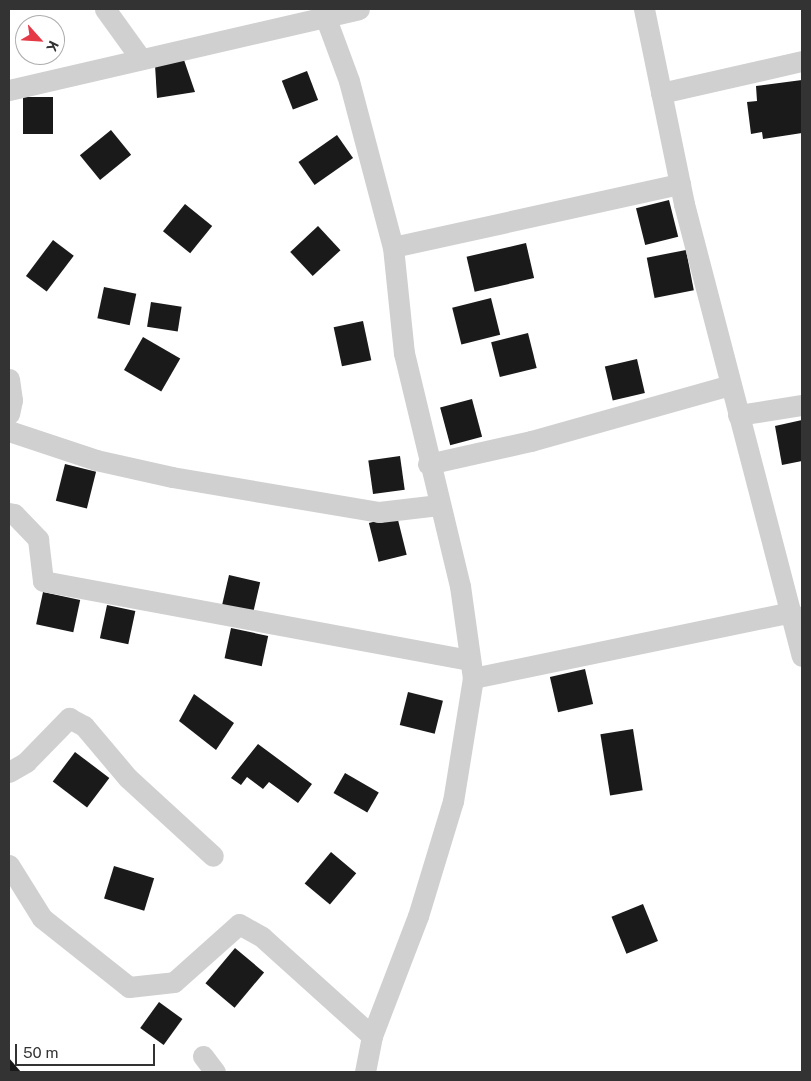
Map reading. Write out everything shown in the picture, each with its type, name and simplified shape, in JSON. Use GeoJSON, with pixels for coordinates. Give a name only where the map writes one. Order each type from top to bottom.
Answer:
{"type":"FeatureCollection","features":[{"type":"Feature","properties":{"kind":"street"},"geometry":{"type":"LineString","coordinates":[[105,9],[141,59]]}},
{"type":"Feature","properties":{"kind":"street"},"geometry":{"type":"LineString","coordinates":[[9,90],[359,9]]}},
{"type":"Feature","properties":{"kind":"street"},"geometry":{"type":"LineString","coordinates":[[644,9],[680,184],[730,385],[802,656]]}},
{"type":"Feature","properties":{"kind":"street"},"geometry":{"type":"LineString","coordinates":[[325,16],[357,109],[393,247],[404,353],[428,464],[460,586],[471,669],[453,801],[418,916],[372,1036],[365,1072]]}},
{"type":"Feature","properties":{"kind":"street"},"geometry":{"type":"LineString","coordinates":[[661,93],[802,61]]}},
{"type":"Feature","properties":{"kind":"street"},"geometry":{"type":"LineString","coordinates":[[393,247],[680,184]]}},
{"type":"Feature","properties":{"kind":"street"},"geometry":{"type":"LineString","coordinates":[[9,379],[12,400],[9,414]]}},
{"type":"Feature","properties":{"kind":"street"},"geometry":{"type":"LineString","coordinates":[[428,464],[530,441],[730,385]]}},
{"type":"Feature","properties":{"kind":"street"},"geometry":{"type":"LineString","coordinates":[[738,415],[802,405]]}},
{"type":"Feature","properties":{"kind":"street"},"geometry":{"type":"LineString","coordinates":[[9,431],[96,460],[191,480],[379,512],[439,505]]}},
{"type":"Feature","properties":{"kind":"street"},"geometry":{"type":"LineString","coordinates":[[9,512],[14,514],[38,539],[43,581],[471,669],[790,612]]}},
{"type":"Feature","properties":{"kind":"street"},"geometry":{"type":"LineString","coordinates":[[9,772],[26,762],[69,718],[84,726],[128,778],[214,856]]}},
{"type":"Feature","properties":{"kind":"street"},"geometry":{"type":"LineString","coordinates":[[9,865],[42,918],[129,986],[174,982],[239,924],[262,937],[372,1036]]}},
{"type":"Feature","properties":{"kind":"building"},"geometry":{"type":"Polygon","coordinates":[[[184,60],[195,92],[157,98],[155,65],[184,60]]]}},
{"type":"Feature","properties":{"kind":"building"},"geometry":{"type":"Polygon","coordinates":[[[307,71],[318,100],[293,110],[282,81],[307,71]]]}},
{"type":"Feature","properties":{"kind":"building"},"geometry":{"type":"Polygon","coordinates":[[[802,80],[802,133],[763,139],[762,132],[751,134],[747,102],[757,101],[756,86],[802,80]]]}},
{"type":"Feature","properties":{"kind":"building"},"geometry":{"type":"Polygon","coordinates":[[[23,97],[53,97],[53,134],[23,134],[23,97]]]}},
{"type":"Feature","properties":{"kind":"building"},"geometry":{"type":"Polygon","coordinates":[[[111,130],[131,155],[100,180],[80,155],[111,130]]]}},
{"type":"Feature","properties":{"kind":"building"},"geometry":{"type":"Polygon","coordinates":[[[337,135],[353,158],[315,185],[298,162],[337,135]]]}},
{"type":"Feature","properties":{"kind":"building"},"geometry":{"type":"Polygon","coordinates":[[[669,200],[678,237],[645,245],[636,208],[669,200]]]}},
{"type":"Feature","properties":{"kind":"building"},"geometry":{"type":"Polygon","coordinates":[[[185,204],[212,226],[190,253],[163,231],[185,204]]]}},
{"type":"Feature","properties":{"kind":"building"},"geometry":{"type":"Polygon","coordinates":[[[318,226],[341,250],[313,276],[290,252],[318,226]]]}},
{"type":"Feature","properties":{"kind":"building"},"geometry":{"type":"Polygon","coordinates":[[[53,240],[74,256],[47,292],[26,276],[53,240]]]}},
{"type":"Feature","properties":{"kind":"building"},"geometry":{"type":"Polygon","coordinates":[[[526,243],[534,278],[475,292],[467,257],[526,243]]]}},
{"type":"Feature","properties":{"kind":"building"},"geometry":{"type":"Polygon","coordinates":[[[686,250],[694,290],[655,298],[647,258],[686,250]]]}},
{"type":"Feature","properties":{"kind":"building"},"geometry":{"type":"Polygon","coordinates":[[[104,287],[136,294],[130,325],[97,318],[104,287]]]}},
{"type":"Feature","properties":{"kind":"building"},"geometry":{"type":"Polygon","coordinates":[[[491,298],[500,335],[461,345],[452,308],[491,298]]]}},
{"type":"Feature","properties":{"kind":"building"},"geometry":{"type":"Polygon","coordinates":[[[151,302],[182,307],[178,332],[147,327],[151,302]]]}},
{"type":"Feature","properties":{"kind":"building"},"geometry":{"type":"Polygon","coordinates":[[[363,321],[371,360],[342,366],[334,327],[363,321]]]}},
{"type":"Feature","properties":{"kind":"building"},"geometry":{"type":"Polygon","coordinates":[[[528,333],[537,368],[500,377],[491,342],[528,333]]]}},
{"type":"Feature","properties":{"kind":"building"},"geometry":{"type":"Polygon","coordinates":[[[143,337],[180,358],[161,391],[124,370],[143,337]]]}},
{"type":"Feature","properties":{"kind":"building"},"geometry":{"type":"Polygon","coordinates":[[[637,359],[645,393],[613,401],[605,366],[637,359]]]}},
{"type":"Feature","properties":{"kind":"building"},"geometry":{"type":"Polygon","coordinates":[[[472,399],[482,437],[450,445],[440,408],[472,399]]]}},
{"type":"Feature","properties":{"kind":"building"},"geometry":{"type":"Polygon","coordinates":[[[802,420],[802,461],[782,465],[775,426],[802,420]]]}},
{"type":"Feature","properties":{"kind":"building"},"geometry":{"type":"Polygon","coordinates":[[[400,456],[405,490],[373,494],[368,460],[400,456]]]}},
{"type":"Feature","properties":{"kind":"building"},"geometry":{"type":"Polygon","coordinates":[[[65,464],[96,472],[87,509],[56,501],[65,464]]]}},
{"type":"Feature","properties":{"kind":"building"},"geometry":{"type":"Polygon","coordinates":[[[397,516],[407,555],[379,562],[369,523],[397,516]]]}},
{"type":"Feature","properties":{"kind":"building"},"geometry":{"type":"Polygon","coordinates":[[[229,575],[260,582],[253,613],[222,606],[229,575]]]}},
{"type":"Feature","properties":{"kind":"building"},"geometry":{"type":"Polygon","coordinates":[[[43,592],[80,600],[73,632],[36,624],[43,592]]]}},
{"type":"Feature","properties":{"kind":"building"},"geometry":{"type":"Polygon","coordinates":[[[107,605],[135,611],[128,644],[100,638],[107,605]]]}},
{"type":"Feature","properties":{"kind":"building"},"geometry":{"type":"Polygon","coordinates":[[[231,628],[268,636],[262,666],[225,658],[231,628]]]}},
{"type":"Feature","properties":{"kind":"building"},"geometry":{"type":"Polygon","coordinates":[[[585,669],[593,704],[558,712],[550,677],[585,669]]]}},
{"type":"Feature","properties":{"kind":"building"},"geometry":{"type":"Polygon","coordinates":[[[408,692],[443,701],[435,734],[400,725],[408,692]]]}},
{"type":"Feature","properties":{"kind":"building"},"geometry":{"type":"Polygon","coordinates":[[[194,694],[234,723],[216,750],[179,721],[194,694]]]}},
{"type":"Feature","properties":{"kind":"building"},"geometry":{"type":"Polygon","coordinates":[[[633,729],[643,790],[610,795],[600,734],[633,729]]]}},
{"type":"Feature","properties":{"kind":"building"},"geometry":{"type":"Polygon","coordinates":[[[258,744],[312,784],[298,803],[269,782],[263,789],[247,777],[241,785],[231,778],[258,744]]]}},
{"type":"Feature","properties":{"kind":"building"},"geometry":{"type":"Polygon","coordinates":[[[75,752],[109,778],[87,807],[53,782],[75,752]]]}},
{"type":"Feature","properties":{"kind":"building"},"geometry":{"type":"Polygon","coordinates":[[[345,773],[379,792],[367,812],[334,793],[345,773]]]}},
{"type":"Feature","properties":{"kind":"building"},"geometry":{"type":"Polygon","coordinates":[[[331,852],[356,873],[330,905],[305,883],[331,852]]]}},
{"type":"Feature","properties":{"kind":"building"},"geometry":{"type":"Polygon","coordinates":[[[114,866],[154,878],[144,911],[104,899],[114,866]]]}},
{"type":"Feature","properties":{"kind":"building"},"geometry":{"type":"Polygon","coordinates":[[[643,904],[658,941],[626,954],[611,917],[643,904]]]}},
{"type":"Feature","properties":{"kind":"building"},"geometry":{"type":"Polygon","coordinates":[[[235,948],[264,972],[235,1008],[205,983],[235,948]]]}},
{"type":"Feature","properties":{"kind":"building"},"geometry":{"type":"Polygon","coordinates":[[[159,1002],[182,1019],[164,1045],[140,1028],[159,1002]]]}},
{"type":"Feature","properties":{"kind":"building"},"geometry":{"type":"Polygon","coordinates":[[[9,1058],[21,1072],[9,1072],[9,1058]]]}}]}
